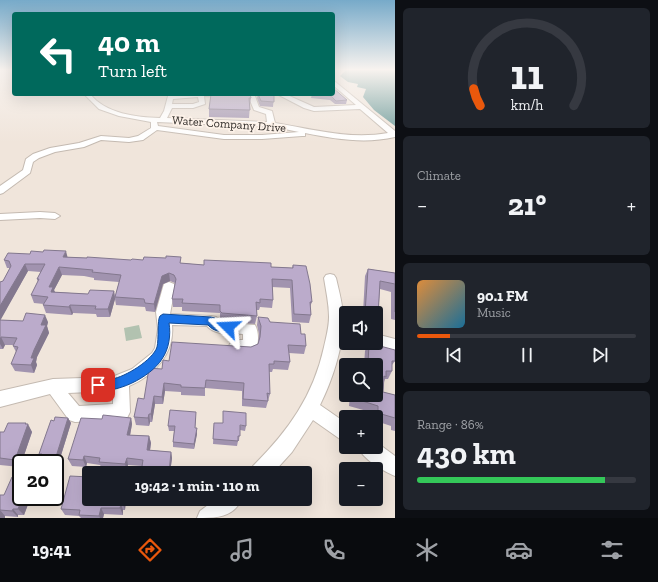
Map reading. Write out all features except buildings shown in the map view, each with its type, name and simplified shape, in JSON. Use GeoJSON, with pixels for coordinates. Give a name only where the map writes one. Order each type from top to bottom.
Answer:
{"type":"FeatureCollection","features":[{"type":"Feature","properties":{"kind":"street","name":"Water Company Drive"},"geometry":{"type":"LineString","coordinates":[[89,96],[96,104],[106,110],[136,118],[271,124],[331,137],[384,138],[392,136],[392,133],[347,94]]}},
{"type":"Feature","properties":{"kind":"street"},"geometry":{"type":"LineString","coordinates":[[156,128],[154,126],[169,106],[170,97],[201,96],[203,103],[193,106],[169,106]]}},
{"type":"Feature","properties":{"kind":"street"},"geometry":{"type":"LineString","coordinates":[[252,96],[254,107],[259,111],[269,113],[271,124]]}},
{"type":"Feature","properties":{"kind":"street"},"geometry":{"type":"LineString","coordinates":[[284,96],[306,107],[314,109],[362,107]]}},
{"type":"Feature","properties":{"kind":"street"},"geometry":{"type":"LineString","coordinates":[[0,191],[27,171],[29,160],[36,156],[62,148],[81,145],[101,138],[129,140],[140,138],[156,128],[224,137],[262,137],[316,134]]}},
{"type":"Feature","properties":{"kind":"street"},"geometry":{"type":"LineString","coordinates":[[0,217],[40,215],[55,216]]}},
{"type":"Feature","properties":{"kind":"street"},"geometry":{"type":"LineString","coordinates":[[330,278],[339,326]]}},
{"type":"Feature","properties":{"kind":"street"},"geometry":{"type":"LineString","coordinates":[[0,398],[53,386],[112,384],[121,382],[138,374],[158,357],[162,348],[165,329],[163,312],[169,287]]}},
{"type":"Feature","properties":{"kind":"street"},"geometry":{"type":"LineString","coordinates":[[163,319],[211,321],[217,327],[250,329],[250,347],[219,345]]}},
{"type":"Feature","properties":{"kind":"street"},"geometry":{"type":"LineString","coordinates":[[266,466],[287,443],[310,408],[325,377],[339,334]]}},
{"type":"Feature","properties":{"kind":"street"},"geometry":{"type":"LineString","coordinates":[[163,342],[179,343]]}},
{"type":"Feature","properties":{"kind":"street"},"geometry":{"type":"LineString","coordinates":[[383,342],[395,345]]}},
{"type":"Feature","properties":{"kind":"street"},"geometry":{"type":"LineString","coordinates":[[53,386],[75,414],[121,412],[121,382]]}},
{"type":"Feature","properties":{"kind":"street"},"geometry":{"type":"LineString","coordinates":[[310,408],[339,428]]}},
{"type":"Feature","properties":{"kind":"street"},"geometry":{"type":"LineString","coordinates":[[376,454],[395,467]]}},
{"type":"Feature","properties":{"kind":"street"},"geometry":{"type":"LineString","coordinates":[[207,518],[223,506]]}},
{"type":"Feature","properties":{"kind":"green space"},"geometry":{"type":"Polygon","coordinates":[[[139,325],[142,338],[126,341],[124,328],[139,325]]]}},
{"type":"Feature","properties":{"kind":"water"},"geometry":{"type":"Polygon","coordinates":[[[364,94],[395,94],[395,126],[374,110],[363,97],[364,94]]]}},
{"type":"Feature","properties":{"kind":"route"},"geometry":{"type":"LineString","coordinates":[[98,385],[112,384],[126,380],[138,374],[158,357],[162,348],[165,329],[163,319],[211,321],[217,327],[228,327]]}}]}
